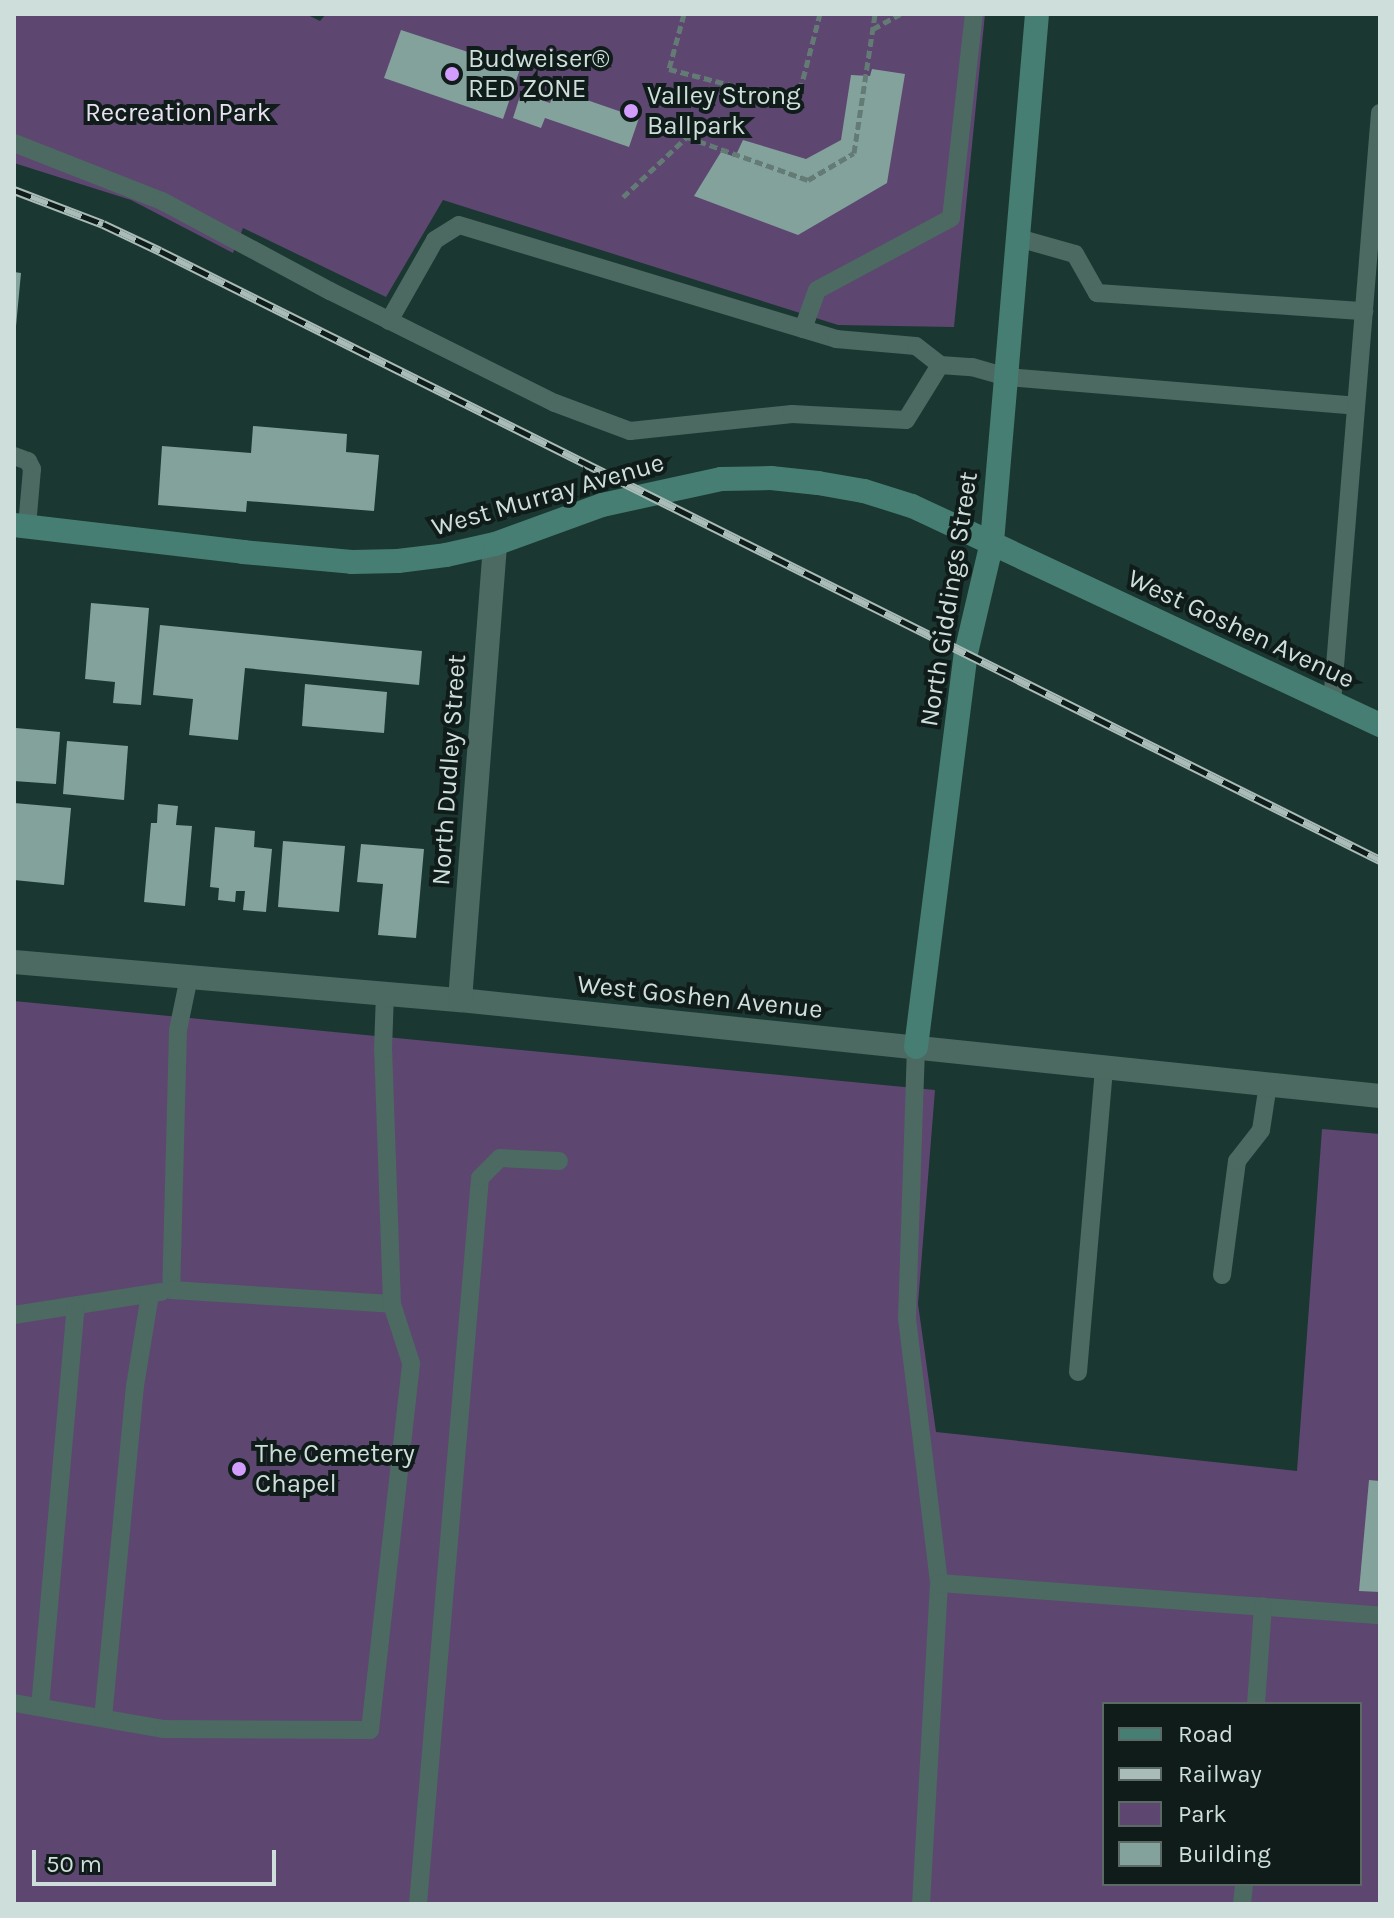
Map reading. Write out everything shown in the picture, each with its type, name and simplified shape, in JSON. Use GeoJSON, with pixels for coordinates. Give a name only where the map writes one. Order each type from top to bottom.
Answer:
{"type":"FeatureCollection","features":[{"type":"Feature","properties":{"kind":"main road","name":"North Giddings Street"},"geometry":{"type":"LineString","coordinates":[[916,1047],[966,653],[992,542],[1037,14]]}},
{"type":"Feature","properties":{"kind":"main road","name":"West Murray Avenue"},"geometry":{"type":"LineString","coordinates":[[21,526],[352,562],[446,555],[495,544],[602,505],[649,493],[721,479],[771,478],[864,491],[912,506],[992,542]]}},
{"type":"Feature","properties":{"kind":"main road","name":"West Goshen Avenue"},"geometry":{"type":"LineString","coordinates":[[992,542],[1380,725]]}},
{"type":"Feature","properties":{"kind":"street","name":"North Dudley Street"},"geometry":{"type":"LineString","coordinates":[[460,1000],[495,544]]}},
{"type":"Feature","properties":{"kind":"street","name":"West Goshen Avenue"},"geometry":{"type":"LineString","coordinates":[[14,962],[460,1000],[1380,1096]]}},
{"type":"Feature","properties":{"kind":"lane"},"geometry":{"type":"LineString","coordinates":[[803,329],[817,290],[951,218],[974,14]]}},
{"type":"Feature","properties":{"kind":"lane"},"geometry":{"type":"LineString","coordinates":[[1332,703],[1380,113]]}},
{"type":"Feature","properties":{"kind":"lane"},"geometry":{"type":"LineString","coordinates":[[14,143],[162,201],[389,321],[555,403],[630,431],[792,414],[906,420],[940,365]]}},
{"type":"Feature","properties":{"kind":"lane"},"geometry":{"type":"LineString","coordinates":[[389,321],[435,240],[459,225],[836,339],[916,346],[940,365],[972,367],[1006,377],[1356,406]]}},
{"type":"Feature","properties":{"kind":"lane"},"geometry":{"type":"LineString","coordinates":[[1018,238],[1075,254],[1097,293],[1364,311]]}},
{"type":"Feature","properties":{"kind":"lane"},"geometry":{"type":"LineString","coordinates":[[14,456],[28,461],[32,469],[21,526]]}},
{"type":"Feature","properties":{"kind":"lane"},"geometry":{"type":"LineString","coordinates":[[171,1290],[178,1030],[189,977]]}},
{"type":"Feature","properties":{"kind":"lane"},"geometry":{"type":"LineString","coordinates":[[14,1703],[163,1729],[370,1730],[411,1363],[392,1304],[383,1050],[385,994]]}},
{"type":"Feature","properties":{"kind":"lane"},"geometry":{"type":"LineString","coordinates":[[916,1047],[907,1318],[939,1583],[921,1904]]}},
{"type":"Feature","properties":{"kind":"lane"},"geometry":{"type":"LineString","coordinates":[[1078,1372],[1104,1067]]}},
{"type":"Feature","properties":{"kind":"lane"},"geometry":{"type":"LineString","coordinates":[[1222,1275],[1237,1161],[1261,1130],[1268,1084]]}},
{"type":"Feature","properties":{"kind":"lane"},"geometry":{"type":"LineString","coordinates":[[418,1904],[480,1178],[500,1158],[559,1161]]}},
{"type":"Feature","properties":{"kind":"lane"},"geometry":{"type":"LineString","coordinates":[[14,1315],[171,1290],[392,1304]]}},
{"type":"Feature","properties":{"kind":"lane"},"geometry":{"type":"LineString","coordinates":[[103,1718],[135,1386],[150,1294]]}},
{"type":"Feature","properties":{"kind":"lane"},"geometry":{"type":"LineString","coordinates":[[40,1707],[76,1306]]}},
{"type":"Feature","properties":{"kind":"lane"},"geometry":{"type":"LineString","coordinates":[[939,1583],[1380,1615]]}},
{"type":"Feature","properties":{"kind":"lane"},"geometry":{"type":"LineString","coordinates":[[1256,1702],[1263,1606]]}},
{"type":"Feature","properties":{"kind":"path"},"geometry":{"type":"LineString","coordinates":[[684,14],[669,69],[797,102],[820,14]]}},
{"type":"Feature","properties":{"kind":"path"},"geometry":{"type":"LineString","coordinates":[[623,197],[687,137],[808,180],[854,153],[875,14]]}},
{"type":"Feature","properties":{"kind":"path"},"geometry":{"type":"LineString","coordinates":[[872,29],[900,14]]}},
{"type":"Feature","properties":{"kind":"green space","name":"Valley Strong Ballpark"},"geometry":{"type":"Polygon","coordinates":[[[14,14],[306,14],[320,21],[326,14],[985,14],[954,327],[838,325],[443,200],[386,297],[243,228],[233,253],[131,200],[14,163],[14,14]]]}},
{"type":"Feature","properties":{"kind":"green space"},"geometry":{"type":"Polygon","coordinates":[[[14,1001],[935,1090],[918,1304],[936,1432],[1297,1471],[1322,1129],[1380,1134],[1380,1904],[14,1904],[14,1001]]]}},
{"type":"Feature","properties":{"kind":"building","name":"Budweiser® RED ZONE"},"geometry":{"type":"Polygon","coordinates":[[[401,30],[520,69],[503,119],[384,78],[401,30]]]}},
{"type":"Feature","properties":{"kind":"building"},"geometry":{"type":"Polygon","coordinates":[[[872,69],[905,74],[887,183],[798,235],[694,196],[721,152],[735,157],[743,140],[806,159],[841,140],[851,75],[870,76],[872,69]]]}},
{"type":"Feature","properties":{"kind":"building"},"geometry":{"type":"Polygon","coordinates":[[[555,89],[639,118],[629,147],[545,118],[541,128],[513,118],[521,93],[550,103],[555,89]]]}},
{"type":"Feature","properties":{"kind":"building"},"geometry":{"type":"Polygon","coordinates":[[[14,272],[21,273],[16,326],[14,326],[14,272]]]}},
{"type":"Feature","properties":{"kind":"building"},"geometry":{"type":"Polygon","coordinates":[[[253,426],[347,434],[346,452],[379,455],[374,511],[247,501],[246,512],[158,505],[162,446],[251,453],[253,426]]]}},
{"type":"Feature","properties":{"kind":"building"},"geometry":{"type":"Polygon","coordinates":[[[91,603],[149,608],[141,705],[113,703],[115,682],[85,679],[91,603]]]}},
{"type":"Feature","properties":{"kind":"building"},"geometry":{"type":"Polygon","coordinates":[[[160,625],[422,651],[419,685],[245,668],[238,740],[189,735],[193,699],[153,695],[160,625]]]}},
{"type":"Feature","properties":{"kind":"building"},"geometry":{"type":"Polygon","coordinates":[[[305,684],[387,692],[384,733],[302,726],[305,684]]]}},
{"type":"Feature","properties":{"kind":"building"},"geometry":{"type":"Polygon","coordinates":[[[16,728],[60,732],[56,784],[14,781],[16,728]]]}},
{"type":"Feature","properties":{"kind":"building"},"geometry":{"type":"Polygon","coordinates":[[[67,741],[128,746],[124,800],[63,794],[67,741]]]}},
{"type":"Feature","properties":{"kind":"building"},"geometry":{"type":"Polygon","coordinates":[[[14,803],[71,808],[64,885],[14,880],[14,803]]]}},
{"type":"Feature","properties":{"kind":"building"},"geometry":{"type":"Polygon","coordinates":[[[158,804],[178,806],[176,825],[192,826],[185,906],[144,902],[151,823],[157,823],[158,804]]]}},
{"type":"Feature","properties":{"kind":"building"},"geometry":{"type":"Polygon","coordinates":[[[215,827],[255,831],[254,847],[272,849],[266,912],[243,910],[245,891],[236,891],[235,902],[218,900],[219,888],[210,887],[215,827]]]}},
{"type":"Feature","properties":{"kind":"building"},"geometry":{"type":"Polygon","coordinates":[[[283,841],[345,846],[339,912],[278,907],[283,841]]]}},
{"type":"Feature","properties":{"kind":"building"},"geometry":{"type":"Polygon","coordinates":[[[361,844],[424,849],[416,938],[378,935],[383,884],[357,882],[361,844]]]}},
{"type":"Feature","properties":{"kind":"building"},"geometry":{"type":"Polygon","coordinates":[[[1369,1480],[1380,1481],[1380,1592],[1359,1591],[1369,1480]]]}},
{"type":"Feature","properties":{"kind":"railway"},"geometry":{"type":"LineString","coordinates":[[14,190],[103,224],[160,251],[1380,860]]}},
{"type":"Feature","properties":{"kind":"place","name":"Budweiser® RED ZONE"},"geometry":{"type":"Point","coordinates":[452,74]}},
{"type":"Feature","properties":{"kind":"place","name":"Valley Strong Ballpark"},"geometry":{"type":"Point","coordinates":[631,111]}},
{"type":"Feature","properties":{"kind":"place","name":"The Cemetery Chapel"},"geometry":{"type":"Point","coordinates":[239,1469]}},
{"type":"Feature","properties":{"kind":"park label","name":"Recreation Park"},"geometry":{"type":"Point","coordinates":[178,113]}}]}
